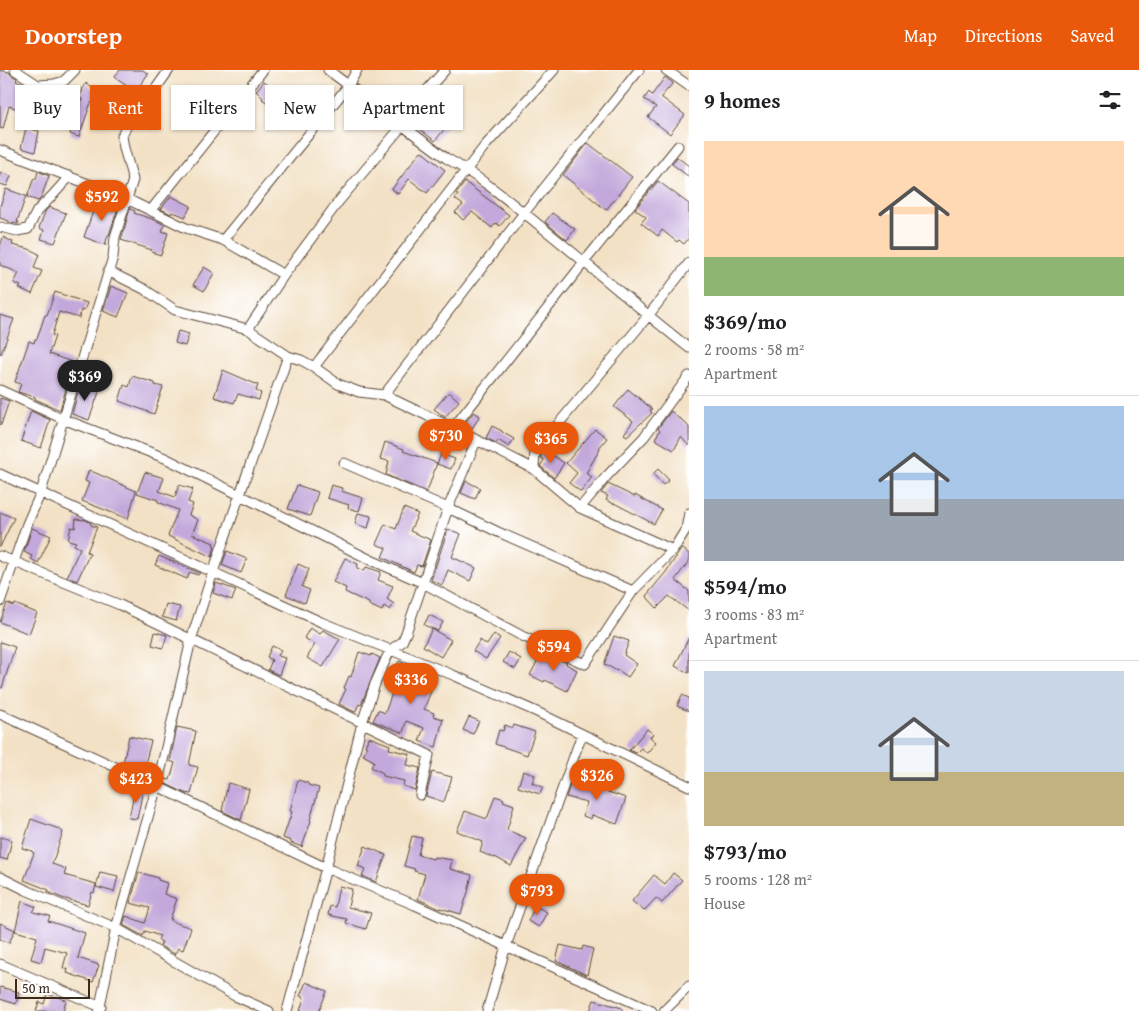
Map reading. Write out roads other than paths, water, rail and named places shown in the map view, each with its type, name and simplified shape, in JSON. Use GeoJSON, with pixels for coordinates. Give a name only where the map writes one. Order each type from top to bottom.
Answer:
{"type":"FeatureCollection","features":[{"type":"Feature","properties":{"kind":"street"},"geometry":{"type":"LineString","coordinates":[[15,70],[38,85],[64,81],[75,70]]}},
{"type":"Feature","properties":{"kind":"street"},"geometry":{"type":"LineString","coordinates":[[0,602],[27,524],[41,492],[113,257],[115,237],[133,180],[122,136],[128,123],[147,101],[169,70]]}},
{"type":"Feature","properties":{"kind":"street"},"geometry":{"type":"LineString","coordinates":[[151,210],[263,70]]}},
{"type":"Feature","properties":{"kind":"street"},"geometry":{"type":"LineString","coordinates":[[328,70],[347,85]]}},
{"type":"Feature","properties":{"kind":"street"},"geometry":{"type":"LineString","coordinates":[[349,85],[357,70]]}},
{"type":"Feature","properties":{"kind":"street"},"geometry":{"type":"LineString","coordinates":[[431,85],[445,70]]}},
{"type":"Feature","properties":{"kind":"street"},"geometry":{"type":"LineString","coordinates":[[314,367],[484,147],[554,70]]}},
{"type":"Feature","properties":{"kind":"street"},"geometry":{"type":"LineString","coordinates":[[384,395],[524,213],[639,70]]}},
{"type":"Feature","properties":{"kind":"street"},"geometry":{"type":"LineString","coordinates":[[666,70],[689,86]]}},
{"type":"Feature","properties":{"kind":"street"},"geometry":{"type":"LineString","coordinates":[[222,240],[344,91]]}},
{"type":"Feature","properties":{"kind":"street"},"geometry":{"type":"LineString","coordinates":[[248,329],[284,275],[339,201],[399,130]]}},
{"type":"Feature","properties":{"kind":"street"},"geometry":{"type":"LineString","coordinates":[[408,130],[446,158],[467,170],[524,213],[689,348]]}},
{"type":"Feature","properties":{"kind":"street"},"geometry":{"type":"LineString","coordinates":[[452,428],[678,146]]}},
{"type":"Feature","properties":{"kind":"street"},"geometry":{"type":"LineString","coordinates":[[0,150],[127,198],[186,228],[222,240],[284,275]]}},
{"type":"Feature","properties":{"kind":"street"},"geometry":{"type":"LineString","coordinates":[[0,226],[17,231],[28,230],[37,211],[70,176]]}},
{"type":"Feature","properties":{"kind":"street"},"geometry":{"type":"LineString","coordinates":[[534,469],[535,452],[648,316],[689,263]]}},
{"type":"Feature","properties":{"kind":"street"},"geometry":{"type":"LineString","coordinates":[[108,271],[144,289],[175,310],[248,329],[288,356],[314,367],[338,384],[359,392],[384,395],[452,428],[534,469],[580,508],[673,550]]}},
{"type":"Feature","properties":{"kind":"street"},"geometry":{"type":"LineString","coordinates":[[0,964],[100,1009],[116,928],[157,786],[191,640],[288,356]]}},
{"type":"Feature","properties":{"kind":"street"},"geometry":{"type":"LineString","coordinates":[[580,508],[644,437],[689,376]]}},
{"type":"Feature","properties":{"kind":"street"},"geometry":{"type":"LineString","coordinates":[[0,390],[63,419],[165,458],[371,560],[424,583],[522,636],[585,664],[633,591],[673,550],[687,529],[689,513]]}},
{"type":"Feature","properties":{"kind":"street"},"geometry":{"type":"LineString","coordinates":[[287,1011],[326,868],[362,723],[375,684],[390,650],[402,642],[404,638],[448,508],[476,440]]}},
{"type":"Feature","properties":{"kind":"street"},"geometry":{"type":"LineString","coordinates":[[344,464],[448,508],[633,591]]}},
{"type":"Feature","properties":{"kind":"street"},"geometry":{"type":"LineString","coordinates":[[0,474],[341,631],[453,674],[537,712],[689,786]]}},
{"type":"Feature","properties":{"kind":"street"},"geometry":{"type":"LineString","coordinates":[[0,556],[120,605],[428,755],[420,795]]}},
{"type":"Feature","properties":{"kind":"street"},"geometry":{"type":"LineString","coordinates":[[0,714],[157,786],[326,868],[415,905],[652,1011]]}},
{"type":"Feature","properties":{"kind":"street"},"geometry":{"type":"LineString","coordinates":[[487,1011],[506,946],[582,734]]}},
{"type":"Feature","properties":{"kind":"street"},"geometry":{"type":"LineString","coordinates":[[0,878],[116,928],[235,996],[269,1011]]}},
{"type":"Feature","properties":{"kind":"street"},"geometry":{"type":"LineString","coordinates":[[664,1011],[689,986]]}}]}
